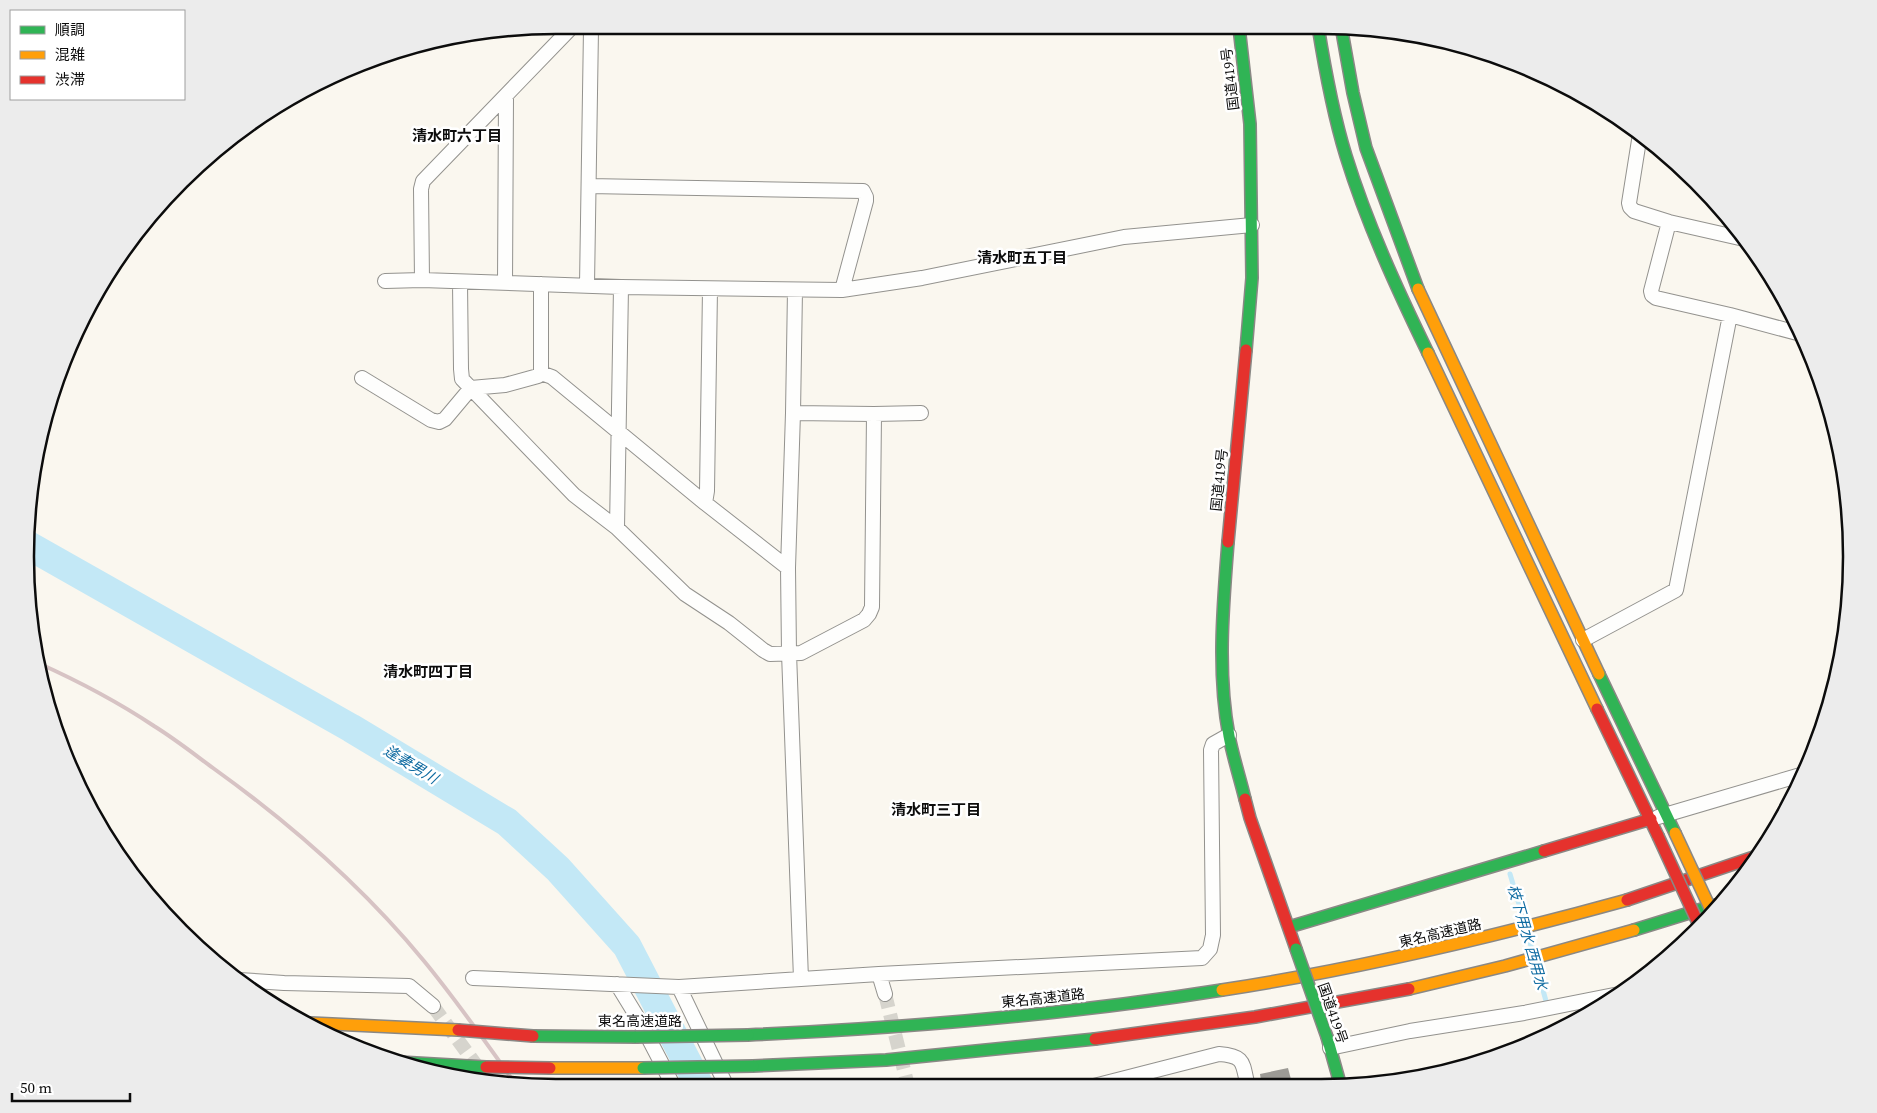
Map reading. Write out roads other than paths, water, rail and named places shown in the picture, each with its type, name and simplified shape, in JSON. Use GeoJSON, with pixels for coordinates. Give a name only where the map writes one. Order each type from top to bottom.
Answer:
{"type":"FeatureCollection","features":[{"type":"Feature","properties":{"kind":"main road","name":"国道419号"},"geometry":{"type":"LineString","coordinates":[[1240,34],[1250,124],[1252,278],[1227,556],[1222,631],[1223,680],[1229,735],[1250,818],[1328,1042],[1338,1078]]}},
{"type":"Feature","properties":{"kind":"main road"},"geometry":{"type":"LineString","coordinates":[[1319,34],[1326,76],[1341,139],[1359,193],[1394,282],[1697,919]]}},
{"type":"Feature","properties":{"kind":"main road"},"geometry":{"type":"LineString","coordinates":[[1343,35],[1353,93],[1366,148],[1420,293],[1709,906]]}},
{"type":"Feature","properties":{"kind":"main road"},"geometry":{"type":"LineString","coordinates":[[1289,927],[1651,820]]}},
{"type":"Feature","properties":{"kind":"main road","name":"東名高速道路"},"geometry":{"type":"LineString","coordinates":[[322,1024],[458,1030],[533,1036],[748,1035],[880,1029],[1149,1002],[1274,982],[1448,947],[1632,899],[1746,860]]}},
{"type":"Feature","properties":{"kind":"main road"},"geometry":{"type":"LineString","coordinates":[[434,1064],[550,1068],[753,1066],[883,1060],[1034,1046],[1153,1032],[1378,995],[1544,956],[1709,906]]}},
{"type":"Feature","properties":{"kind":"street"},"geometry":{"type":"LineString","coordinates":[[422,280],[421,188],[423,181],[565,34]]}},
{"type":"Feature","properties":{"kind":"street"},"geometry":{"type":"LineString","coordinates":[[587,285],[591,34]]}},
{"type":"Feature","properties":{"kind":"street"},"geometry":{"type":"LineString","coordinates":[[505,283],[506,97]]}},
{"type":"Feature","properties":{"kind":"street"},"geometry":{"type":"LineString","coordinates":[[1639,142],[1629,203],[1634,211],[1669,222],[1733,235]]}},
{"type":"Feature","properties":{"kind":"street"},"geometry":{"type":"LineString","coordinates":[[589,186],[863,191],[866,202],[842,290]]}},
{"type":"Feature","properties":{"kind":"street"},"geometry":{"type":"LineString","coordinates":[[1669,222],[1651,291],[1652,296],[1792,332]]}},
{"type":"Feature","properties":{"kind":"street"},"geometry":{"type":"LineString","coordinates":[[385,281],[422,280],[621,287],[842,290],[922,278],[1124,237],[1252,225]]}},
{"type":"Feature","properties":{"kind":"street"},"geometry":{"type":"LineString","coordinates":[[460,282],[462,378],[574,495],[617,528],[685,594],[729,623],[762,650],[770,654],[801,653],[864,620],[869,614],[872,607],[874,414]]}},
{"type":"Feature","properties":{"kind":"street"},"geometry":{"type":"LineString","coordinates":[[541,284],[541,373]]}},
{"type":"Feature","properties":{"kind":"street"},"geometry":{"type":"LineString","coordinates":[[617,528],[621,287]]}},
{"type":"Feature","properties":{"kind":"street"},"geometry":{"type":"LineString","coordinates":[[705,503],[707,482],[710,289]]}},
{"type":"Feature","properties":{"kind":"street"},"geometry":{"type":"LineString","coordinates":[[795,290],[794,413],[788,568],[789,654],[801,980]]}},
{"type":"Feature","properties":{"kind":"street"},"geometry":{"type":"LineString","coordinates":[[1583,640],[1676,590],[1730,315]]}},
{"type":"Feature","properties":{"kind":"street"},"geometry":{"type":"LineString","coordinates":[[362,378],[431,420],[439,422],[445,419],[471,388],[505,385],[538,376],[541,373]]}},
{"type":"Feature","properties":{"kind":"street"},"geometry":{"type":"LineString","coordinates":[[541,373],[552,377],[705,503],[788,568]]}},
{"type":"Feature","properties":{"kind":"street"},"geometry":{"type":"LineString","coordinates":[[794,413],[921,413]]}},
{"type":"Feature","properties":{"kind":"street"},"geometry":{"type":"LineString","coordinates":[[473,978],[676,987],[880,974],[1202,958],[1210,949],[1213,935],[1211,750],[1213,744],[1229,735]]}},
{"type":"Feature","properties":{"kind":"street"},"geometry":{"type":"LineString","coordinates":[[1651,820],[1794,777]]}},
{"type":"Feature","properties":{"kind":"street"},"geometry":{"type":"LineString","coordinates":[[880,974],[885,994]]}},
{"type":"Feature","properties":{"kind":"street"},"geometry":{"type":"LineString","coordinates":[[252,981],[409,986],[433,1006]]}},
{"type":"Feature","properties":{"kind":"street"},"geometry":{"type":"LineString","coordinates":[[622,984],[670,1079]]}},
{"type":"Feature","properties":{"kind":"street"},"geometry":{"type":"LineString","coordinates":[[676,987],[723,1079]]}},
{"type":"Feature","properties":{"kind":"street"},"geometry":{"type":"LineString","coordinates":[[1328,1042],[1524,1013],[1600,998]]}},
{"type":"Feature","properties":{"kind":"street"},"geometry":{"type":"LineString","coordinates":[[1121,1079],[1219,1054],[1234,1055],[1241,1060],[1246,1079]]}},
{"type":"Feature","properties":{"kind":"waterway","name":"逢妻男川"},"geometry":{"type":"LineString","coordinates":[[34,549],[351,728],[507,822],[558,869],[627,946],[696,1079]]}},
{"type":"Feature","properties":{"kind":"waterway","name":"枝下用水 西用水"},"geometry":{"type":"LineString","coordinates":[[1510,874],[1524,921]]}},
{"type":"Feature","properties":{"kind":"waterway","name":"枝下用水 西用水"},"geometry":{"type":"LineString","coordinates":[[1527,934],[1533,952]]}},
{"type":"Feature","properties":{"kind":"waterway","name":"枝下用水 西用水"},"geometry":{"type":"LineString","coordinates":[[1536,965],[1546,1001]]}},
{"type":"Feature","properties":{"kind":"tunnel"},"geometry":{"type":"LineString","coordinates":[[885,994],[906,1079]]}},
{"type":"Feature","properties":{"kind":"tunnel"},"geometry":{"type":"LineString","coordinates":[[433,1006],[483,1074]]}},
{"type":"Feature","properties":{"kind":"railway"},"geometry":{"type":"LineString","coordinates":[[46,667],[112,700],[169,736],[242,789],[298,834],[351,882],[401,934],[460,1007],[510,1077]]}},
{"type":"Feature","properties":{"kind":"district","name":"清水町六丁目"},"geometry":{"type":"Point","coordinates":[457,135]}},
{"type":"Feature","properties":{"kind":"district","name":"清水町五丁目"},"geometry":{"type":"Point","coordinates":[1022,257]}},
{"type":"Feature","properties":{"kind":"district","name":"清水町四丁目"},"geometry":{"type":"Point","coordinates":[428,671]}},
{"type":"Feature","properties":{"kind":"district","name":"清水町三丁目"},"geometry":{"type":"Point","coordinates":[936,809]}}]}
